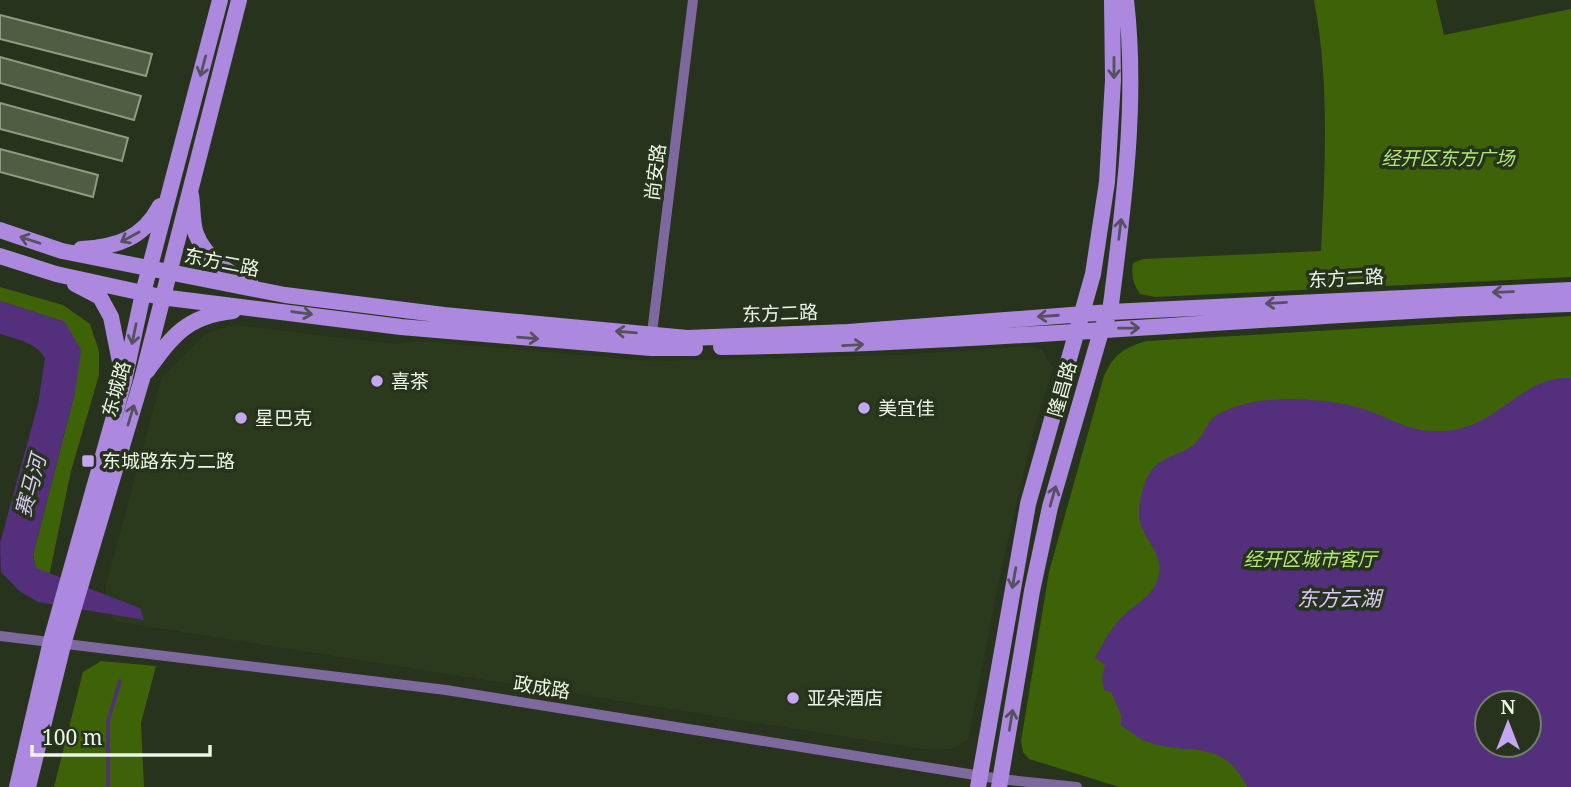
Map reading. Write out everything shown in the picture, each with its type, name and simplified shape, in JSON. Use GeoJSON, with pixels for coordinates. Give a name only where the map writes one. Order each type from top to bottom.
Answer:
{"type":"FeatureCollection","features":[{"type":"Feature","properties":{"kind":"main road","name":"东城路"},"geometry":{"type":"LineString","coordinates":[[77,574],[143,293],[220,0]]}},
{"type":"Feature","properties":{"kind":"main road","name":"东城路"},"geometry":{"type":"LineString","coordinates":[[17,787],[77,574],[142,379],[239,0]]}},
{"type":"Feature","properties":{"kind":"main road","name":"隆昌路"},"geometry":{"type":"LineString","coordinates":[[978,781],[1028,503],[1093,274],[1107,182],[1114,80],[1112,0]]}},
{"type":"Feature","properties":{"kind":"main road","name":"隆昌路"},"geometry":{"type":"LineString","coordinates":[[1000,783],[1050,507],[1102,328],[1110,312],[1126,181],[1129,81],[1126,0]]}},
{"type":"Feature","properties":{"kind":"main road"},"geometry":{"type":"LineString","coordinates":[[190,184],[196,234],[213,258],[233,276],[285,295]]}},
{"type":"Feature","properties":{"kind":"main road"},"geometry":{"type":"LineString","coordinates":[[62,251],[109,247],[133,238],[152,221],[171,185]]}},
{"type":"Feature","properties":{"kind":"main road","name":"东方二路"},"geometry":{"type":"LineString","coordinates":[[0,230],[62,251],[285,295],[651,341]]}},
{"type":"Feature","properties":{"kind":"main road","name":"东方二路"},"geometry":{"type":"LineString","coordinates":[[0,256],[56,274],[161,297],[259,307],[401,327],[651,341],[1078,322],[1110,312],[1571,290]]}},
{"type":"Feature","properties":{"kind":"main road"},"geometry":{"type":"LineString","coordinates":[[56,274],[100,297],[111,317],[124,381]]}},
{"type":"Feature","properties":{"kind":"main road","name":"东方二路"},"geometry":{"type":"LineString","coordinates":[[1078,322],[1102,328],[1571,304]]}},
{"type":"Feature","properties":{"kind":"main road"},"geometry":{"type":"LineString","coordinates":[[142,379],[168,342],[187,323],[218,313],[259,307]]}},
{"type":"Feature","properties":{"kind":"main road","name":"东城路"},"geometry":{"type":"LineString","coordinates":[[28,787],[58,641]]}},
{"type":"Feature","properties":{"kind":"street","name":"尚安路"},"geometry":{"type":"LineString","coordinates":[[651,341],[693,0]]}},
{"type":"Feature","properties":{"kind":"street","name":"政成路"},"geometry":{"type":"LineString","coordinates":[[0,636],[446,690],[978,781],[1077,787]]}},
{"type":"Feature","properties":{"kind":"shaded area"},"geometry":{"type":"Polygon","coordinates":[[[234,325],[395,344],[417,341],[651,361],[898,355],[1029,346],[1042,350],[1053,368],[1035,425],[999,579],[968,740],[951,749],[930,750],[113,621],[105,589],[162,377],[205,334],[234,325]]]}},
{"type":"Feature","properties":{"kind":"green space","name":"经开区东方广场"},"geometry":{"type":"Polygon","coordinates":[[[1314,0],[1436,0],[1444,35],[1571,9],[1571,277],[1155,297],[1140,294],[1133,279],[1132,267],[1133,263],[1143,259],[1321,251],[1325,157],[1324,94],[1314,0]]]}},
{"type":"Feature","properties":{"kind":"green space"},"geometry":{"type":"Polygon","coordinates":[[[0,287],[63,305],[90,324],[99,351],[99,375],[71,471],[49,576],[36,569],[33,555],[75,392],[65,322],[0,301],[0,287]]]}},
{"type":"Feature","properties":{"kind":"green space","name":"东方云湖"},"geometry":{"type":"Polygon","coordinates":[[[1571,316],[1571,787],[1119,787],[1029,759],[1023,752],[1021,741],[1049,572],[1104,376],[1121,352],[1147,341],[1571,316]]]}},
{"type":"Feature","properties":{"kind":"green space"},"geometry":{"type":"Polygon","coordinates":[[[101,661],[156,666],[141,723],[144,787],[54,787],[83,672],[101,661]]]}},
{"type":"Feature","properties":{"kind":"water"},"geometry":{"type":"Polygon","coordinates":[[[0,301],[65,322],[81,350],[75,392],[33,555],[36,568],[140,608],[144,620],[38,602],[19,591],[1,572],[0,543],[38,404],[45,358],[31,345],[0,334],[0,301]]]}},
{"type":"Feature","properties":{"kind":"water","name":"东方云湖"},"geometry":{"type":"Polygon","coordinates":[[[1571,378],[1571,787],[1247,787],[1237,770],[1225,759],[1199,750],[1155,744],[1139,738],[1121,725],[1121,715],[1111,692],[1104,690],[1102,677],[1105,665],[1095,658],[1116,624],[1150,593],[1159,575],[1158,558],[1139,520],[1142,490],[1156,465],[1195,444],[1217,415],[1250,403],[1299,399],[1350,405],[1414,428],[1442,431],[1462,428],[1479,421],[1537,385],[1553,379],[1571,378]]]}},
{"type":"Feature","properties":{"kind":"building"},"geometry":{"type":"Polygon","coordinates":[[[0,15],[152,54],[146,76],[0,39],[0,15]]]}},
{"type":"Feature","properties":{"kind":"building"},"geometry":{"type":"Polygon","coordinates":[[[0,57],[141,96],[134,120],[0,83],[0,57]]]}},
{"type":"Feature","properties":{"kind":"building"},"geometry":{"type":"Polygon","coordinates":[[[0,103],[128,138],[122,161],[0,129],[0,103]]]}},
{"type":"Feature","properties":{"kind":"building"},"geometry":{"type":"Polygon","coordinates":[[[0,149],[98,175],[93,197],[0,172],[0,149]]]}},
{"type":"Feature","properties":{"kind":"waterway","name":"赛马河"},"geometry":{"type":"LineString","coordinates":[[108,787],[108,721],[120,681]]}},
{"type":"Feature","properties":{"kind":"place","name":"喜茶"},"geometry":{"type":"Point","coordinates":[377,381]}},
{"type":"Feature","properties":{"kind":"place","name":"美宜佳"},"geometry":{"type":"Point","coordinates":[864,408]}},
{"type":"Feature","properties":{"kind":"place","name":"星巴克"},"geometry":{"type":"Point","coordinates":[241,418]}},
{"type":"Feature","properties":{"kind":"place","name":"东城路东方二路"},"geometry":{"type":"Point","coordinates":[88,461]}},
{"type":"Feature","properties":{"kind":"place","name":"亚朵酒店"},"geometry":{"type":"Point","coordinates":[793,698]}},
{"type":"Feature","properties":{"kind":"park label","name":"经开区城市客厅"},"geometry":{"type":"Point","coordinates":[1310,559]}}]}
